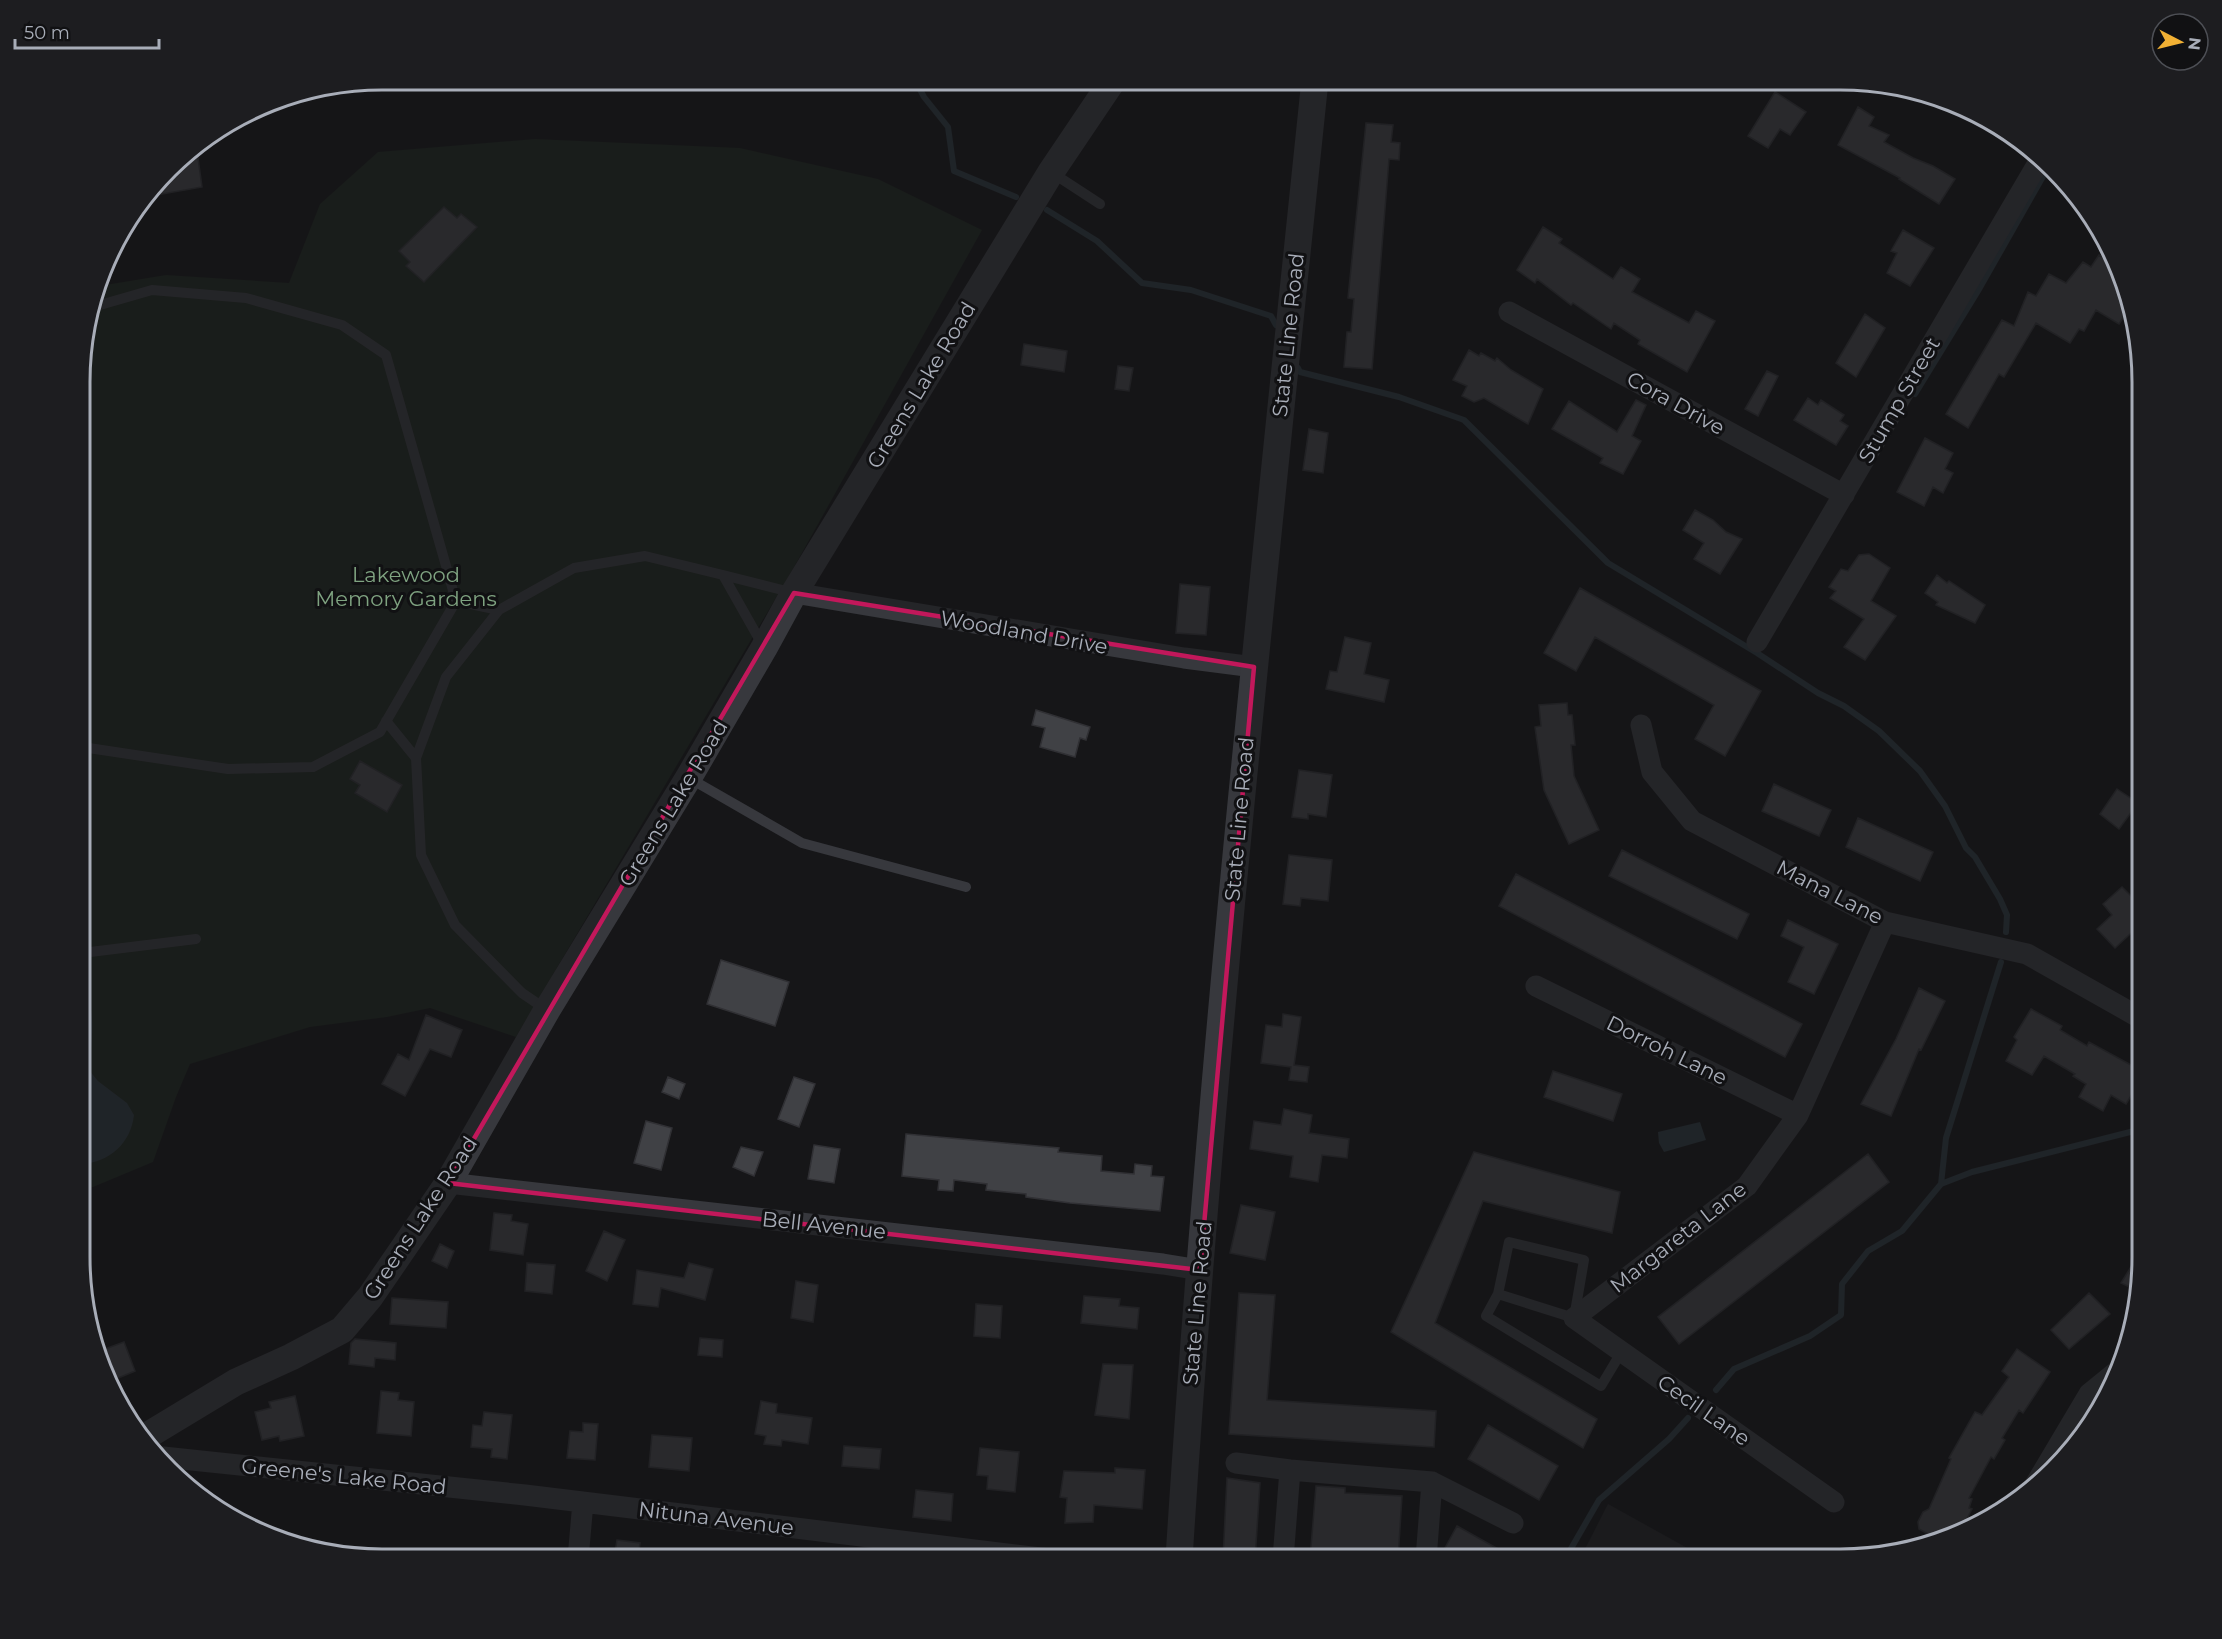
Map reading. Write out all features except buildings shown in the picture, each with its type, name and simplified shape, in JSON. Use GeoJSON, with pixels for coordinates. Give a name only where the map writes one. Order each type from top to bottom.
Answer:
{"type":"FeatureCollection","features":[{"type":"Feature","properties":{"kind":"street","name":"Greens Lake Road"},"geometry":{"type":"LineString","coordinates":[[150,1434],[236,1382],[342,1330],[370,1296],[448,1183],[547,1010],[765,648],[794,593],[1051,172],[1106,90]]}},
{"type":"Feature","properties":{"kind":"street","name":"State Line Road"},"geometry":{"type":"LineString","coordinates":[[1180,1549],[1200,1270],[1254,667],[1314,90]]}},
{"type":"Feature","properties":{"kind":"street","name":"Stump Street"},"geometry":{"type":"LineString","coordinates":[[1757,642],[2037,165]]}},
{"type":"Feature","properties":{"kind":"street","name":"Cora Drive"},"geometry":{"type":"LineString","coordinates":[[1509,312],[1844,495]]}},
{"type":"Feature","properties":{"kind":"street","name":"Woodland Drive"},"geometry":{"type":"LineString","coordinates":[[794,593],[1184,658],[1254,667]]}},
{"type":"Feature","properties":{"kind":"street","name":"Mana Lane"},"geometry":{"type":"LineString","coordinates":[[1641,725],[1652,772],[1692,821],[1885,922],[2027,954],[2132,1013]]}},
{"type":"Feature","properties":{"kind":"street","name":"Margareta Lane"},"geometry":{"type":"LineString","coordinates":[[1574,1318],[1747,1186],[1798,1115],[1885,922]]}},
{"type":"Feature","properties":{"kind":"street","name":"Dorroh Lane"},"geometry":{"type":"LineString","coordinates":[[1536,986],[1798,1115]]}},
{"type":"Feature","properties":{"kind":"street","name":"Bell Avenue"},"geometry":{"type":"LineString","coordinates":[[448,1183],[1200,1270]]}},
{"type":"Feature","properties":{"kind":"street","name":"Cecil Lane"},"geometry":{"type":"LineString","coordinates":[[1574,1318],[1834,1502]]}},
{"type":"Feature","properties":{"kind":"street"},"geometry":{"type":"LineString","coordinates":[[2048,1463],[2089,1394],[2104,1382]]}},
{"type":"Feature","properties":{"kind":"street","name":"Greene's Lake Road"},"geometry":{"type":"LineString","coordinates":[[169,1458],[525,1495]]}},
{"type":"Feature","properties":{"kind":"street"},"geometry":{"type":"LineString","coordinates":[[1236,1462],[1290,1470],[1432,1482],[1513,1523]]}},
{"type":"Feature","properties":{"kind":"street"},"geometry":{"type":"LineString","coordinates":[[1284,1549],[1290,1470]]}},
{"type":"Feature","properties":{"kind":"street"},"geometry":{"type":"LineString","coordinates":[[1426,1549],[1432,1482]]}},
{"type":"Feature","properties":{"kind":"street","name":"Nituna Avenue"},"geometry":{"type":"LineString","coordinates":[[525,1495],[967,1549]]}},
{"type":"Feature","properties":{"kind":"street"},"geometry":{"type":"LineString","coordinates":[[579,1549],[583,1502]]}},
{"type":"Feature","properties":{"kind":"lane"},"geometry":{"type":"LineString","coordinates":[[1051,172],[1100,204]]}},
{"type":"Feature","properties":{"kind":"lane"},"geometry":{"type":"LineString","coordinates":[[90,748],[228,769],[313,767],[380,732],[456,601],[387,355],[342,325],[246,298],[152,290],[100,305]]}},
{"type":"Feature","properties":{"kind":"lane"},"geometry":{"type":"LineString","coordinates":[[547,1010],[522,993],[455,925],[421,855],[416,758],[446,677],[500,610],[574,568],[645,556],[794,593]]}},
{"type":"Feature","properties":{"kind":"lane"},"geometry":{"type":"LineString","coordinates":[[723,575],[765,648]]}},
{"type":"Feature","properties":{"kind":"lane"},"geometry":{"type":"LineString","coordinates":[[456,601],[500,610]]}},
{"type":"Feature","properties":{"kind":"lane"},"geometry":{"type":"LineString","coordinates":[[386,721],[416,758]]}},
{"type":"Feature","properties":{"kind":"lane"},"geometry":{"type":"LineString","coordinates":[[689,777],[802,843],[966,887]]}},
{"type":"Feature","properties":{"kind":"lane"},"geometry":{"type":"LineString","coordinates":[[90,952],[196,939]]}},
{"type":"Feature","properties":{"kind":"lane"},"geometry":{"type":"LineString","coordinates":[[1497,1294],[1574,1318],[1584,1260],[1509,1242],[1497,1294],[1486,1316],[1600,1386],[1622,1351]]}},
{"type":"Feature","properties":{"kind":"highlighted area"},"geometry":{"type":"Polygon","coordinates":[[[794,593],[1254,667],[1200,1270],[448,1183],[794,593]]]}},
{"type":"Feature","properties":{"kind":"shaded area"},"geometry":{"type":"Polygon","coordinates":[[[90,1007],[92,1018],[90,1060],[90,1007]]]}},
{"type":"Feature","properties":{"kind":"shaded area"},"geometry":{"type":"Polygon","coordinates":[[[90,1071],[98,1081],[127,1103],[134,1115],[129,1134],[124,1142],[110,1155],[90,1162],[90,1071]]]}},
{"type":"Feature","properties":{"kind":"shaded area"},"geometry":{"type":"Polygon","coordinates":[[[1700,1122],[1706,1140],[1664,1152],[1659,1143],[1658,1132],[1700,1122]]]}},
{"type":"Feature","properties":{"kind":"shaded area"},"geometry":{"type":"Polygon","coordinates":[[[1608,1504],[1689,1549],[1585,1549],[1608,1504]]]}},
{"type":"Feature","properties":{"kind":"green space","name":"Lakewood Memory Gardens"},"geometry":{"type":"Polygon","coordinates":[[[535,139],[740,148],[878,179],[982,230],[793,569],[516,1037],[430,1008],[387,1017],[310,1027],[190,1064],[153,1162],[90,1187],[90,382],[92,344],[105,288],[106,285],[166,275],[289,283],[320,204],[378,152],[535,139]]]}},
{"type":"Feature","properties":{"kind":"waterway"},"geometry":{"type":"LineString","coordinates":[[920,90],[948,127],[954,171],[1016,197]]}},
{"type":"Feature","properties":{"kind":"waterway"},"geometry":{"type":"LineString","coordinates":[[1915,394],[1978,291],[2045,173]]}},
{"type":"Feature","properties":{"kind":"waterway"},"geometry":{"type":"LineString","coordinates":[[1047,210],[1097,241],[1142,283],[1191,290],[1271,316],[1276,325]]}},
{"type":"Feature","properties":{"kind":"waterway"},"geometry":{"type":"LineString","coordinates":[[1298,368],[1300,372],[1399,397],[1464,420],[1608,563],[1757,653],[1818,693],[1844,706],[1879,731],[1920,771],[1945,806],[1966,848],[1975,857],[2000,899],[2007,915],[2006,932]]}},
{"type":"Feature","properties":{"kind":"waterway"},"geometry":{"type":"LineString","coordinates":[[1941,1184],[1946,1138],[2001,962]]}},
{"type":"Feature","properties":{"kind":"waterway"},"geometry":{"type":"LineString","coordinates":[[1716,1390],[1734,1369],[1810,1336],[1841,1315],[1842,1284],[1868,1251],[1902,1231],[1941,1184],[1972,1172],[2132,1132]]}},
{"type":"Feature","properties":{"kind":"waterway"},"geometry":{"type":"LineString","coordinates":[[1571,1549],[1599,1500],[1669,1439],[1688,1418]]}}]}
